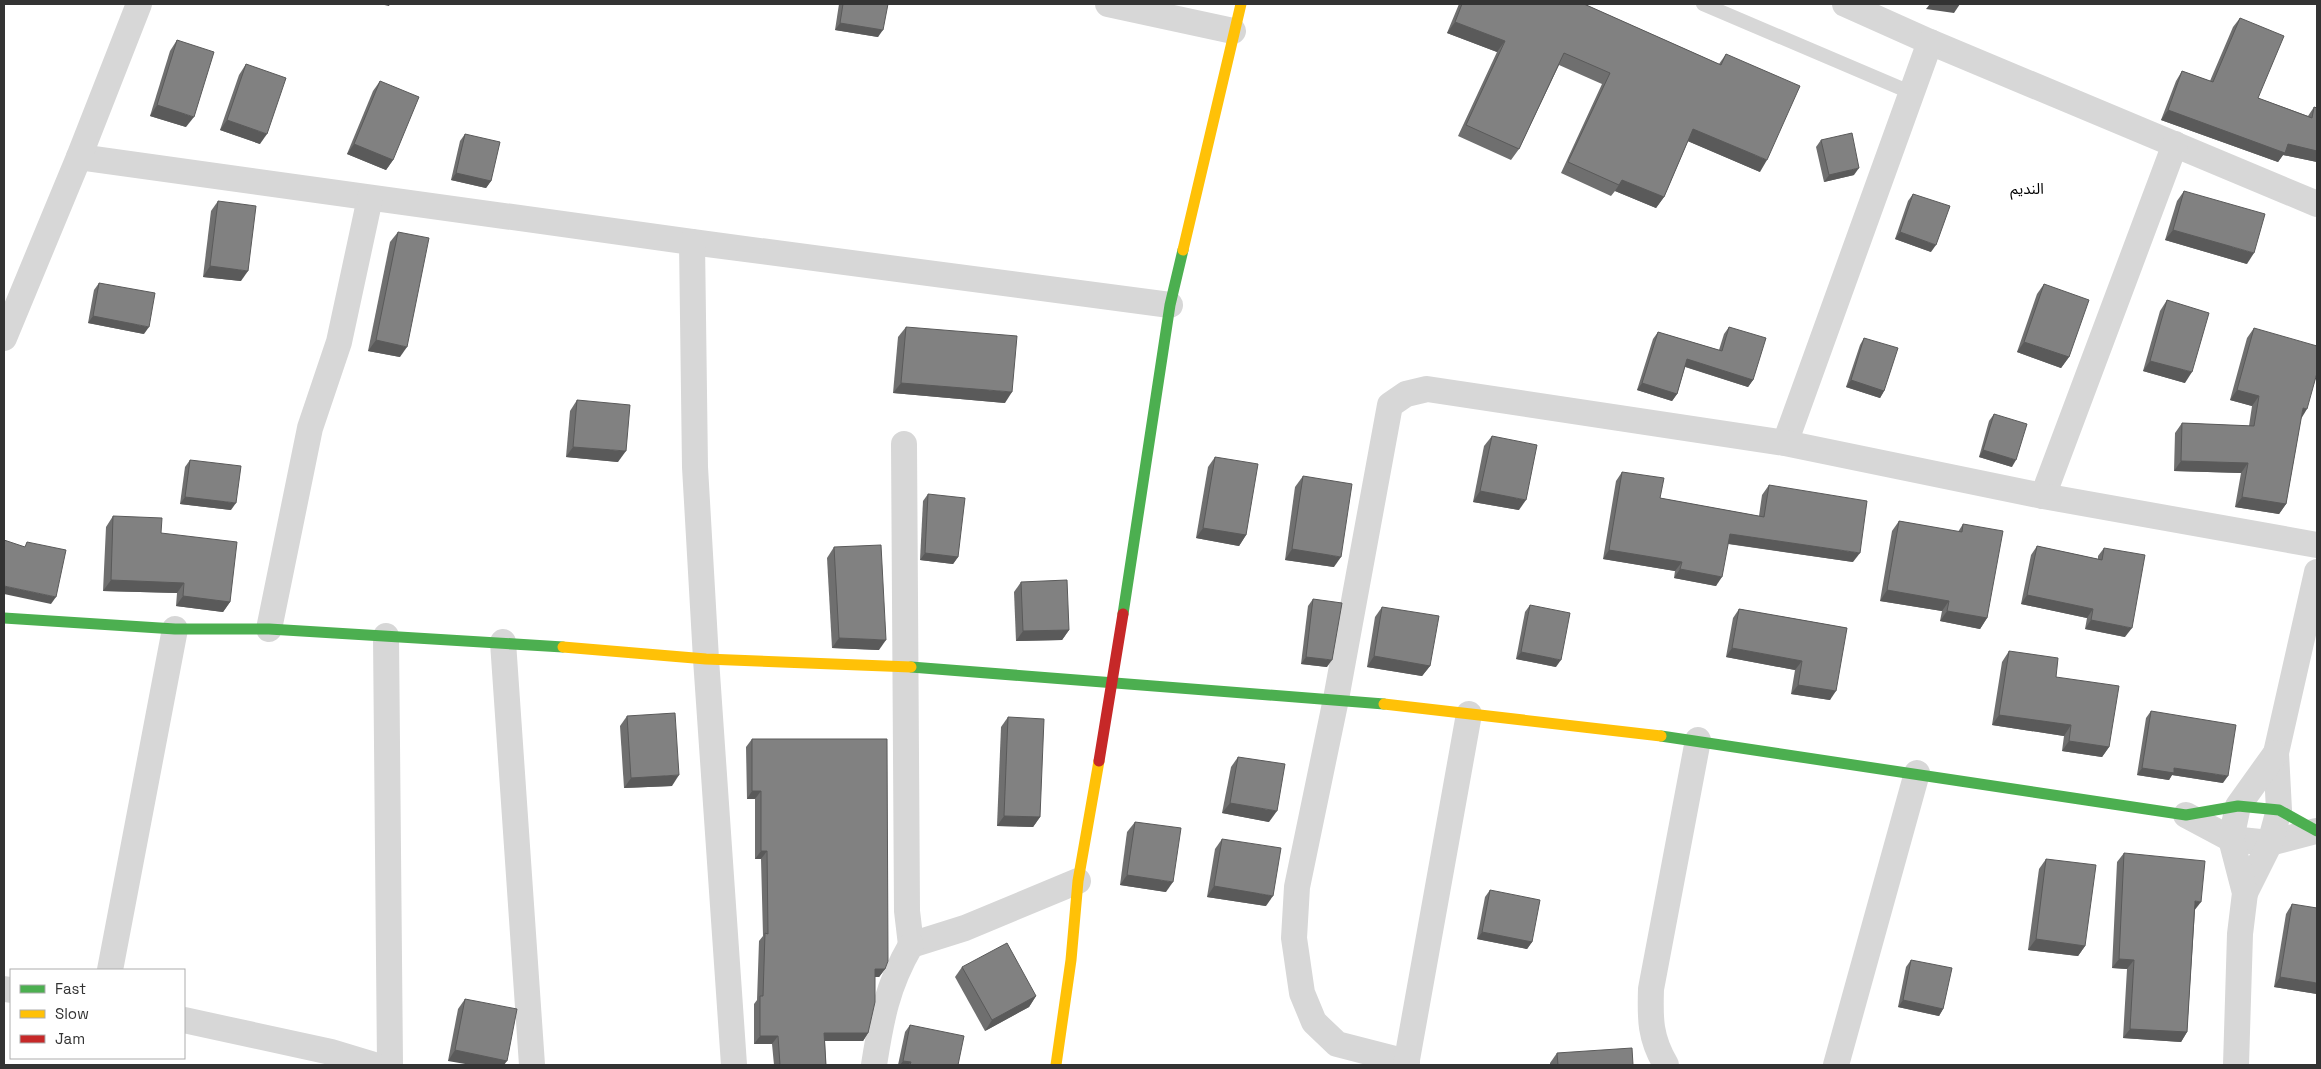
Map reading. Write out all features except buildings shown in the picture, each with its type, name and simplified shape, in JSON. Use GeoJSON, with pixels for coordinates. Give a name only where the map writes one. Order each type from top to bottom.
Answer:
{"type":"FeatureCollection","features":[{"type":"Feature","properties":{"kind":"street"},"geometry":{"type":"LineString","coordinates":[[6,329],[79,157],[139,4]]}},
{"type":"Feature","properties":{"kind":"street"},"geometry":{"type":"LineString","coordinates":[[1108,4],[1233,31]]}},
{"type":"Feature","properties":{"kind":"street"},"geometry":{"type":"LineString","coordinates":[[1056,1065],[1071,960],[1078,880],[1113,683],[1170,305],[1233,31],[1241,4]]}},
{"type":"Feature","properties":{"kind":"street"},"geometry":{"type":"LineString","coordinates":[[1845,4],[1930,42],[2317,204]]}},
{"type":"Feature","properties":{"kind":"street"},"geometry":{"type":"LineString","coordinates":[[1785,443],[1930,42]]}},
{"type":"Feature","properties":{"kind":"street"},"geometry":{"type":"LineString","coordinates":[[2043,496],[2175,144]]}},
{"type":"Feature","properties":{"kind":"street"},"geometry":{"type":"LineString","coordinates":[[79,157],[692,242],[1170,305]]}},
{"type":"Feature","properties":{"kind":"street"},"geometry":{"type":"LineString","coordinates":[[269,629],[310,428],[339,342],[370,198]]}},
{"type":"Feature","properties":{"kind":"street"},"geometry":{"type":"LineString","coordinates":[[692,242],[695,467],[706,659],[734,1065]]}},
{"type":"Feature","properties":{"kind":"street"},"geometry":{"type":"LineString","coordinates":[[1469,714],[1406,1063],[1337,1044],[1314,1022],[1302,993],[1294,938],[1297,887],[1336,699],[1390,405],[1406,394],[1428,389],[1785,443],[2043,496],[2317,545]]}},
{"type":"Feature","properties":{"kind":"street"},"geometry":{"type":"LineString","coordinates":[[874,1065],[882,1011],[899,966],[911,945],[907,911],[907,667],[904,444]]}},
{"type":"Feature","properties":{"kind":"street"},"geometry":{"type":"LineString","coordinates":[[2236,1065],[2240,934],[2245,893],[2270,843],[2279,810],[2276,753],[2317,572]]}},
{"type":"Feature","properties":{"kind":"street"},"geometry":{"type":"LineString","coordinates":[[4,618],[175,629],[269,629],[503,642],[706,659],[907,667],[1113,683],[1170,685],[1336,699],[1698,740],[1917,772],[2186,815],[2238,806],[2279,810],[2317,831]]}},
{"type":"Feature","properties":{"kind":"street"},"geometry":{"type":"LineString","coordinates":[[110,969],[175,629]]}},
{"type":"Feature","properties":{"kind":"street"},"geometry":{"type":"LineString","coordinates":[[386,636],[390,1065]]}},
{"type":"Feature","properties":{"kind":"street"},"geometry":{"type":"LineString","coordinates":[[503,642],[532,1065]]}},
{"type":"Feature","properties":{"kind":"street"},"geometry":{"type":"LineString","coordinates":[[1666,1065],[1658,1050],[1650,1024],[1651,988],[1698,740]]}},
{"type":"Feature","properties":{"kind":"street"},"geometry":{"type":"LineString","coordinates":[[2245,893],[2231,839],[2238,806],[2276,753]]}},
{"type":"Feature","properties":{"kind":"street"},"geometry":{"type":"LineString","coordinates":[[1836,1065],[1917,772]]}},
{"type":"Feature","properties":{"kind":"street"},"geometry":{"type":"LineString","coordinates":[[2186,815],[2231,839],[2270,843],[2317,831]]}},
{"type":"Feature","properties":{"kind":"street"},"geometry":{"type":"LineString","coordinates":[[911,945],[965,928],[1078,880]]}},
{"type":"Feature","properties":{"kind":"street"},"geometry":{"type":"LineString","coordinates":[[185,1020],[331,1052],[374,1065]]}},
{"type":"Feature","properties":{"kind":"lane"},"geometry":{"type":"LineString","coordinates":[[1703,4],[1912,93]]}},
{"type":"Feature","properties":{"kind":"traffic: fast"},"geometry":{"type":"LineString","coordinates":[[1123,614],[1170,305],[1183,250]]}},
{"type":"Feature","properties":{"kind":"traffic: fast"},"geometry":{"type":"LineString","coordinates":[[4,618],[175,629],[269,629],[563,647]]}},
{"type":"Feature","properties":{"kind":"traffic: fast"},"geometry":{"type":"LineString","coordinates":[[911,667],[1384,704]]}},
{"type":"Feature","properties":{"kind":"traffic: fast"},"geometry":{"type":"LineString","coordinates":[[1661,736],[2186,815],[2238,806],[2279,810],[2317,831]]}},
{"type":"Feature","properties":{"kind":"traffic: slow"},"geometry":{"type":"LineString","coordinates":[[1183,250],[1241,4]]}},
{"type":"Feature","properties":{"kind":"traffic: slow"},"geometry":{"type":"LineString","coordinates":[[563,647],[706,659],[911,667]]}},
{"type":"Feature","properties":{"kind":"traffic: slow"},"geometry":{"type":"LineString","coordinates":[[1384,704],[1661,736]]}},
{"type":"Feature","properties":{"kind":"traffic: slow"},"geometry":{"type":"LineString","coordinates":[[1056,1065],[1071,960],[1078,881],[1099,761]]}},
{"type":"Feature","properties":{"kind":"traffic: jam"},"geometry":{"type":"LineString","coordinates":[[1099,761],[1123,614]]}},
{"type":"Feature","properties":{"kind":"district","name":"النديم"},"geometry":{"type":"Point","coordinates":[2027,188]}}]}
